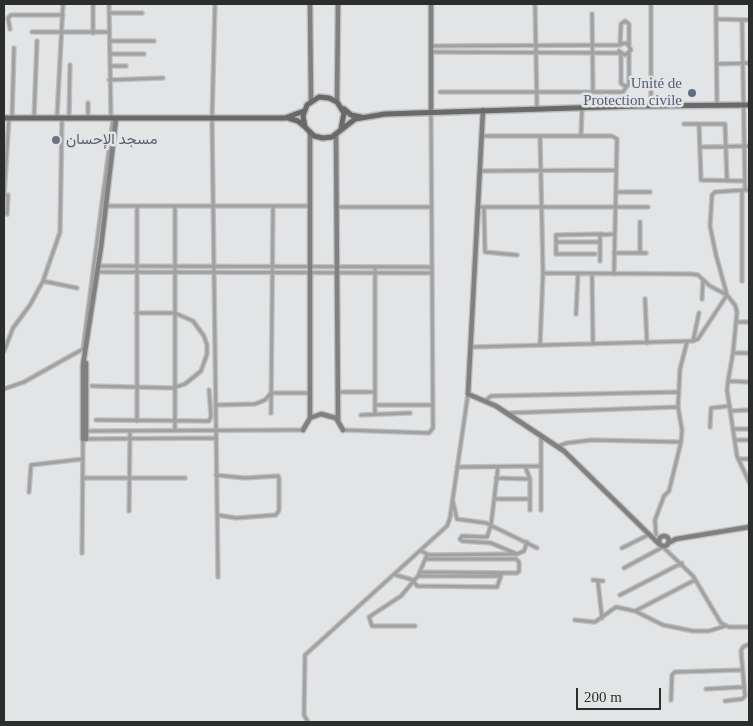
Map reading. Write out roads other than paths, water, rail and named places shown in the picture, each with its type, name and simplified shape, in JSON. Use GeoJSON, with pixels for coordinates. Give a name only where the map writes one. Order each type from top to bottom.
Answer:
{"type":"FeatureCollection","features":[{"type":"Feature","properties":{"kind":"main road"},"geometry":{"type":"LineString","coordinates":[[285,118],[304,110],[311,101],[324,97],[337,102],[351,115],[364,117]]}},
{"type":"Feature","properties":{"kind":"main road"},"geometry":{"type":"LineString","coordinates":[[8,118],[285,118],[298,121],[310,133],[323,138],[336,134],[351,121],[364,117],[431,112],[537,108],[749,105]]}},
{"type":"Feature","properties":{"kind":"main road"},"geometry":{"type":"LineString","coordinates":[[341,130],[345,118],[342,107]]}},
{"type":"Feature","properties":{"kind":"main road"},"geometry":{"type":"LineString","coordinates":[[304,110],[305,127]]}},
{"type":"Feature","properties":{"kind":"street"},"geometry":{"type":"LineString","coordinates":[[4,351],[13,328],[30,305],[43,281],[60,232],[59,118],[63,4]]}},
{"type":"Feature","properties":{"kind":"street"},"geometry":{"type":"LineString","coordinates":[[93,4],[93,33]]}},
{"type":"Feature","properties":{"kind":"street"},"geometry":{"type":"LineString","coordinates":[[82,553],[86,362],[107,206],[115,119],[109,80],[109,4]]}},
{"type":"Feature","properties":{"kind":"street"},"geometry":{"type":"LineString","coordinates":[[215,4],[212,119],[218,577]]}},
{"type":"Feature","properties":{"kind":"street"},"geometry":{"type":"LineString","coordinates":[[310,4],[311,101]]}},
{"type":"Feature","properties":{"kind":"street"},"geometry":{"type":"LineString","coordinates":[[337,102],[338,4]]}},
{"type":"Feature","properties":{"kind":"street"},"geometry":{"type":"LineString","coordinates":[[336,134],[338,420],[343,430],[429,434],[432,428],[431,4]]}},
{"type":"Feature","properties":{"kind":"street"},"geometry":{"type":"LineString","coordinates":[[535,4],[537,108]]}},
{"type":"Feature","properties":{"kind":"street"},"geometry":{"type":"LineString","coordinates":[[650,4],[651,106]]}},
{"type":"Feature","properties":{"kind":"street"},"geometry":{"type":"LineString","coordinates":[[716,4],[718,106]]}},
{"type":"Feature","properties":{"kind":"street"},"geometry":{"type":"LineString","coordinates":[[109,13],[142,13]]}},
{"type":"Feature","properties":{"kind":"street"},"geometry":{"type":"LineString","coordinates":[[10,29],[8,18],[11,14],[63,15]]}},
{"type":"Feature","properties":{"kind":"street"},"geometry":{"type":"LineString","coordinates":[[592,14],[593,92]]}},
{"type":"Feature","properties":{"kind":"street"},"geometry":{"type":"LineString","coordinates":[[716,19],[749,20]]}},
{"type":"Feature","properties":{"kind":"street"},"geometry":{"type":"LineString","coordinates":[[742,20],[745,190],[742,281]]}},
{"type":"Feature","properties":{"kind":"street"},"geometry":{"type":"LineString","coordinates":[[440,92],[623,92],[627,86],[629,54],[631,50],[629,44],[629,24],[625,21],[621,24],[620,53],[621,83],[623,87],[627,86]]}},
{"type":"Feature","properties":{"kind":"street"},"geometry":{"type":"LineString","coordinates":[[32,32],[109,32]]}},
{"type":"Feature","properties":{"kind":"street"},"geometry":{"type":"LineString","coordinates":[[34,118],[37,41]]}},
{"type":"Feature","properties":{"kind":"street"},"geometry":{"type":"LineString","coordinates":[[110,41],[154,41]]}},
{"type":"Feature","properties":{"kind":"street"},"geometry":{"type":"LineString","coordinates":[[431,49],[474,47],[592,49],[629,44]]}},
{"type":"Feature","properties":{"kind":"street"},"geometry":{"type":"LineString","coordinates":[[474,47],[474,52]]}},
{"type":"Feature","properties":{"kind":"street"},"geometry":{"type":"LineString","coordinates":[[7,214],[8,196],[4,196],[14,48]]}},
{"type":"Feature","properties":{"kind":"street"},"geometry":{"type":"LineString","coordinates":[[431,49],[474,52],[535,49]]}},
{"type":"Feature","properties":{"kind":"street"},"geometry":{"type":"LineString","coordinates":[[592,49],[629,54]]}},
{"type":"Feature","properties":{"kind":"street"},"geometry":{"type":"LineString","coordinates":[[110,54],[144,54]]}},
{"type":"Feature","properties":{"kind":"street"},"geometry":{"type":"LineString","coordinates":[[717,64],[749,63]]}},
{"type":"Feature","properties":{"kind":"street"},"geometry":{"type":"LineString","coordinates":[[69,118],[70,65]]}},
{"type":"Feature","properties":{"kind":"street"},"geometry":{"type":"LineString","coordinates":[[110,66],[126,66]]}},
{"type":"Feature","properties":{"kind":"street"},"geometry":{"type":"LineString","coordinates":[[109,80],[163,78]]}},
{"type":"Feature","properties":{"kind":"street"},"geometry":{"type":"LineString","coordinates":[[88,103],[88,118]]}},
{"type":"Feature","properties":{"kind":"street"},"geometry":{"type":"LineString","coordinates":[[581,136],[582,107]]}},
{"type":"Feature","properties":{"kind":"street"},"geometry":{"type":"LineString","coordinates":[[483,110],[480,171],[485,252],[516,255]]}},
{"type":"Feature","properties":{"kind":"street"},"geometry":{"type":"LineString","coordinates":[[4,389],[24,382],[83,349],[115,119]]}},
{"type":"Feature","properties":{"kind":"street"},"geometry":{"type":"LineString","coordinates":[[684,124],[725,124],[727,181]]}},
{"type":"Feature","properties":{"kind":"street"},"geometry":{"type":"LineString","coordinates":[[699,124],[702,180],[744,181]]}},
{"type":"Feature","properties":{"kind":"street"},"geometry":{"type":"LineString","coordinates":[[84,431],[303,430],[310,418],[310,133]]}},
{"type":"Feature","properties":{"kind":"street"},"geometry":{"type":"LineString","coordinates":[[482,136],[616,138],[614,274]]}},
{"type":"Feature","properties":{"kind":"street"},"geometry":{"type":"LineString","coordinates":[[540,136],[543,274],[540,345]]}},
{"type":"Feature","properties":{"kind":"street"},"geometry":{"type":"LineString","coordinates":[[700,148],[749,146]]}},
{"type":"Feature","properties":{"kind":"street"},"geometry":{"type":"LineString","coordinates":[[480,171],[616,170]]}},
{"type":"Feature","properties":{"kind":"street"},"geometry":{"type":"LineString","coordinates":[[472,347],[687,342],[698,339],[727,295],[710,226],[712,195],[715,192],[745,190]]}},
{"type":"Feature","properties":{"kind":"street"},"geometry":{"type":"LineString","coordinates":[[616,192],[650,192]]}},
{"type":"Feature","properties":{"kind":"street"},"geometry":{"type":"LineString","coordinates":[[107,206],[309,206]]}},
{"type":"Feature","properties":{"kind":"street"},"geometry":{"type":"LineString","coordinates":[[137,206],[137,421]]}},
{"type":"Feature","properties":{"kind":"street"},"geometry":{"type":"LineString","coordinates":[[175,206],[175,431]]}},
{"type":"Feature","properties":{"kind":"street"},"geometry":{"type":"LineString","coordinates":[[271,413],[273,206]]}},
{"type":"Feature","properties":{"kind":"street"},"geometry":{"type":"LineString","coordinates":[[337,207],[431,207]]}},
{"type":"Feature","properties":{"kind":"street"},"geometry":{"type":"LineString","coordinates":[[481,207],[648,207]]}},
{"type":"Feature","properties":{"kind":"street"},"geometry":{"type":"LineString","coordinates":[[308,722],[304,715],[305,655],[447,526],[468,394],[481,207]]}},
{"type":"Feature","properties":{"kind":"street"},"geometry":{"type":"LineString","coordinates":[[640,222],[640,253]]}},
{"type":"Feature","properties":{"kind":"street"},"geometry":{"type":"LineString","coordinates":[[595,254],[558,254],[556,234],[614,234]]}},
{"type":"Feature","properties":{"kind":"street"},"geometry":{"type":"LineString","coordinates":[[600,261],[602,234]]}},
{"type":"Feature","properties":{"kind":"street"},"geometry":{"type":"LineString","coordinates":[[556,242],[600,242]]}},
{"type":"Feature","properties":{"kind":"street"},"geometry":{"type":"LineString","coordinates":[[614,253],[646,253]]}},
{"type":"Feature","properties":{"kind":"street"},"geometry":{"type":"LineString","coordinates":[[99,269],[137,266],[273,267],[309,270]]}},
{"type":"Feature","properties":{"kind":"street"},"geometry":{"type":"LineString","coordinates":[[99,269],[136,272],[273,272],[375,267],[432,267]]}},
{"type":"Feature","properties":{"kind":"street"},"geometry":{"type":"LineString","coordinates":[[374,414],[375,267]]}},
{"type":"Feature","properties":{"kind":"street"},"geometry":{"type":"LineString","coordinates":[[337,270],[375,273],[432,273]]}},
{"type":"Feature","properties":{"kind":"street"},"geometry":{"type":"LineString","coordinates":[[543,274],[692,274],[698,275],[716,290],[727,295],[736,305],[733,354],[728,382],[730,408],[738,459],[749,482]]}},
{"type":"Feature","properties":{"kind":"street"},"geometry":{"type":"LineString","coordinates":[[576,314],[578,274]]}},
{"type":"Feature","properties":{"kind":"street"},"geometry":{"type":"LineString","coordinates":[[592,274],[593,344]]}},
{"type":"Feature","properties":{"kind":"street"},"geometry":{"type":"LineString","coordinates":[[702,299],[703,279]]}},
{"type":"Feature","properties":{"kind":"street"},"geometry":{"type":"LineString","coordinates":[[43,281],[77,288]]}},
{"type":"Feature","properties":{"kind":"street"},"geometry":{"type":"LineString","coordinates":[[645,299],[647,343]]}},
{"type":"Feature","properties":{"kind":"street"},"geometry":{"type":"LineString","coordinates":[[92,386],[175,388],[194,379],[201,371],[207,354],[204,336],[199,328],[185,316],[175,313],[136,313]]}},
{"type":"Feature","properties":{"kind":"street"},"geometry":{"type":"LineString","coordinates":[[693,341],[699,313]]}},
{"type":"Feature","properties":{"kind":"street"},"geometry":{"type":"LineString","coordinates":[[736,322],[749,322]]}},
{"type":"Feature","properties":{"kind":"street"},"geometry":{"type":"LineString","coordinates":[[656,536],[655,520],[664,496],[669,491],[681,442],[682,430],[678,407],[680,369],[687,342]]}},
{"type":"Feature","properties":{"kind":"street"},"geometry":{"type":"LineString","coordinates":[[733,354],[749,353]]}},
{"type":"Feature","properties":{"kind":"street"},"geometry":{"type":"LineString","coordinates":[[728,382],[749,382]]}},
{"type":"Feature","properties":{"kind":"street"},"geometry":{"type":"LineString","coordinates":[[96,420],[175,422],[211,420],[210,390]]}},
{"type":"Feature","properties":{"kind":"street"},"geometry":{"type":"LineString","coordinates":[[337,392],[374,392]]}},
{"type":"Feature","properties":{"kind":"street"},"geometry":{"type":"LineString","coordinates":[[485,401],[491,396],[679,392]]}},
{"type":"Feature","properties":{"kind":"street"},"geometry":{"type":"LineString","coordinates":[[216,405],[255,404],[264,400],[271,393],[310,393]]}},
{"type":"Feature","properties":{"kind":"street"},"geometry":{"type":"LineString","coordinates":[[468,394],[507,413],[540,435],[597,481],[648,533],[664,545],[682,563],[696,580],[716,616],[724,626]]}},
{"type":"Feature","properties":{"kind":"street"},"geometry":{"type":"LineString","coordinates":[[374,405],[432,405]]}},
{"type":"Feature","properties":{"kind":"street"},"geometry":{"type":"LineString","coordinates":[[507,413],[678,407]]}},
{"type":"Feature","properties":{"kind":"street"},"geometry":{"type":"LineString","coordinates":[[710,427],[711,408],[749,410]]}},
{"type":"Feature","properties":{"kind":"street"},"geometry":{"type":"LineString","coordinates":[[362,415],[410,413]]}},
{"type":"Feature","properties":{"kind":"street"},"geometry":{"type":"LineString","coordinates":[[310,418],[326,414],[338,420]]}},
{"type":"Feature","properties":{"kind":"street"},"geometry":{"type":"LineString","coordinates":[[733,429],[749,429]]}},
{"type":"Feature","properties":{"kind":"street"},"geometry":{"type":"LineString","coordinates":[[129,512],[130,432]]}},
{"type":"Feature","properties":{"kind":"street"},"geometry":{"type":"LineString","coordinates":[[540,435],[541,510]]}},
{"type":"Feature","properties":{"kind":"street"},"geometry":{"type":"LineString","coordinates":[[84,439],[216,438]]}},
{"type":"Feature","properties":{"kind":"street"},"geometry":{"type":"LineString","coordinates":[[557,447],[567,443],[592,440],[681,442]]}},
{"type":"Feature","properties":{"kind":"street"},"geometry":{"type":"LineString","coordinates":[[735,440],[749,440]]}},
{"type":"Feature","properties":{"kind":"street"},"geometry":{"type":"LineString","coordinates":[[29,492],[31,465],[83,459]]}},
{"type":"Feature","properties":{"kind":"street"},"geometry":{"type":"LineString","coordinates":[[738,459],[749,459]]}},
{"type":"Feature","properties":{"kind":"street"},"geometry":{"type":"LineString","coordinates":[[498,466],[491,525],[486,538],[462,536],[460,540],[488,542],[517,554]]}},
{"type":"Feature","properties":{"kind":"street"},"geometry":{"type":"LineString","coordinates":[[525,466],[530,479],[530,510]]}},
{"type":"Feature","properties":{"kind":"street"},"geometry":{"type":"LineString","coordinates":[[457,467],[541,466]]}},
{"type":"Feature","properties":{"kind":"street"},"geometry":{"type":"LineString","coordinates":[[216,475],[244,478],[278,476],[280,478],[279,510],[276,515],[236,518],[217,515]]}},
{"type":"Feature","properties":{"kind":"street"},"geometry":{"type":"LineString","coordinates":[[83,478],[185,478]]}},
{"type":"Feature","properties":{"kind":"street"},"geometry":{"type":"LineString","coordinates":[[496,478],[530,479]]}},
{"type":"Feature","properties":{"kind":"street"},"geometry":{"type":"LineString","coordinates":[[494,499],[530,499]]}},
{"type":"Feature","properties":{"kind":"street"},"geometry":{"type":"LineString","coordinates":[[452,501],[457,519],[481,521],[537,548]]}},
{"type":"Feature","properties":{"kind":"street"},"geometry":{"type":"LineString","coordinates":[[624,568],[676,539],[749,527]]}},
{"type":"Feature","properties":{"kind":"street"},"geometry":{"type":"LineString","coordinates":[[648,533],[676,539]]}},
{"type":"Feature","properties":{"kind":"street"},"geometry":{"type":"LineString","coordinates":[[622,548],[648,533]]}},
{"type":"Feature","properties":{"kind":"street"},"geometry":{"type":"LineString","coordinates":[[664,537],[664,545]]}},
{"type":"Feature","properties":{"kind":"street"},"geometry":{"type":"LineString","coordinates":[[664,537],[664,545]]}},
{"type":"Feature","properties":{"kind":"street"},"geometry":{"type":"LineString","coordinates":[[426,557],[517,554],[524,551],[527,542]]}},
{"type":"Feature","properties":{"kind":"street"},"geometry":{"type":"LineString","coordinates":[[418,576],[502,575],[516,573],[519,570],[518,560],[426,557],[420,551]]}},
{"type":"Feature","properties":{"kind":"street"},"geometry":{"type":"LineString","coordinates":[[416,626],[372,626],[369,623],[371,614],[401,596],[418,576],[426,557]]}},
{"type":"Feature","properties":{"kind":"street"},"geometry":{"type":"LineString","coordinates":[[620,595],[682,563]]}},
{"type":"Feature","properties":{"kind":"street"},"geometry":{"type":"LineString","coordinates":[[420,572],[502,575]]}},
{"type":"Feature","properties":{"kind":"street"},"geometry":{"type":"LineString","coordinates":[[395,574],[413,580],[417,586],[497,586],[502,575]]}},
{"type":"Feature","properties":{"kind":"street"},"geometry":{"type":"LineString","coordinates":[[593,580],[603,582]]}},
{"type":"Feature","properties":{"kind":"street"},"geometry":{"type":"LineString","coordinates":[[635,611],[696,580]]}},
{"type":"Feature","properties":{"kind":"street"},"geometry":{"type":"LineString","coordinates":[[598,582],[602,618]]}},
{"type":"Feature","properties":{"kind":"street"},"geometry":{"type":"LineString","coordinates":[[575,620],[587,623],[602,618],[616,607],[635,611],[663,625],[693,631],[709,631],[724,626],[749,627]]}},
{"type":"Feature","properties":{"kind":"street"},"geometry":{"type":"LineString","coordinates":[[725,701],[742,699],[744,696],[741,651],[743,647],[749,644]]}},
{"type":"Feature","properties":{"kind":"street"},"geometry":{"type":"LineString","coordinates":[[671,700],[672,675],[674,672],[741,670]]}},
{"type":"Feature","properties":{"kind":"street"},"geometry":{"type":"LineString","coordinates":[[706,689],[744,687]]}},
{"type":"Feature","properties":{"kind":"place","name":"Unité de Protection civile"},"geometry":{"type":"Point","coordinates":[692,93]}},
{"type":"Feature","properties":{"kind":"place","name":"مسجد الإحسان"},"geometry":{"type":"Point","coordinates":[56,140]}}]}
